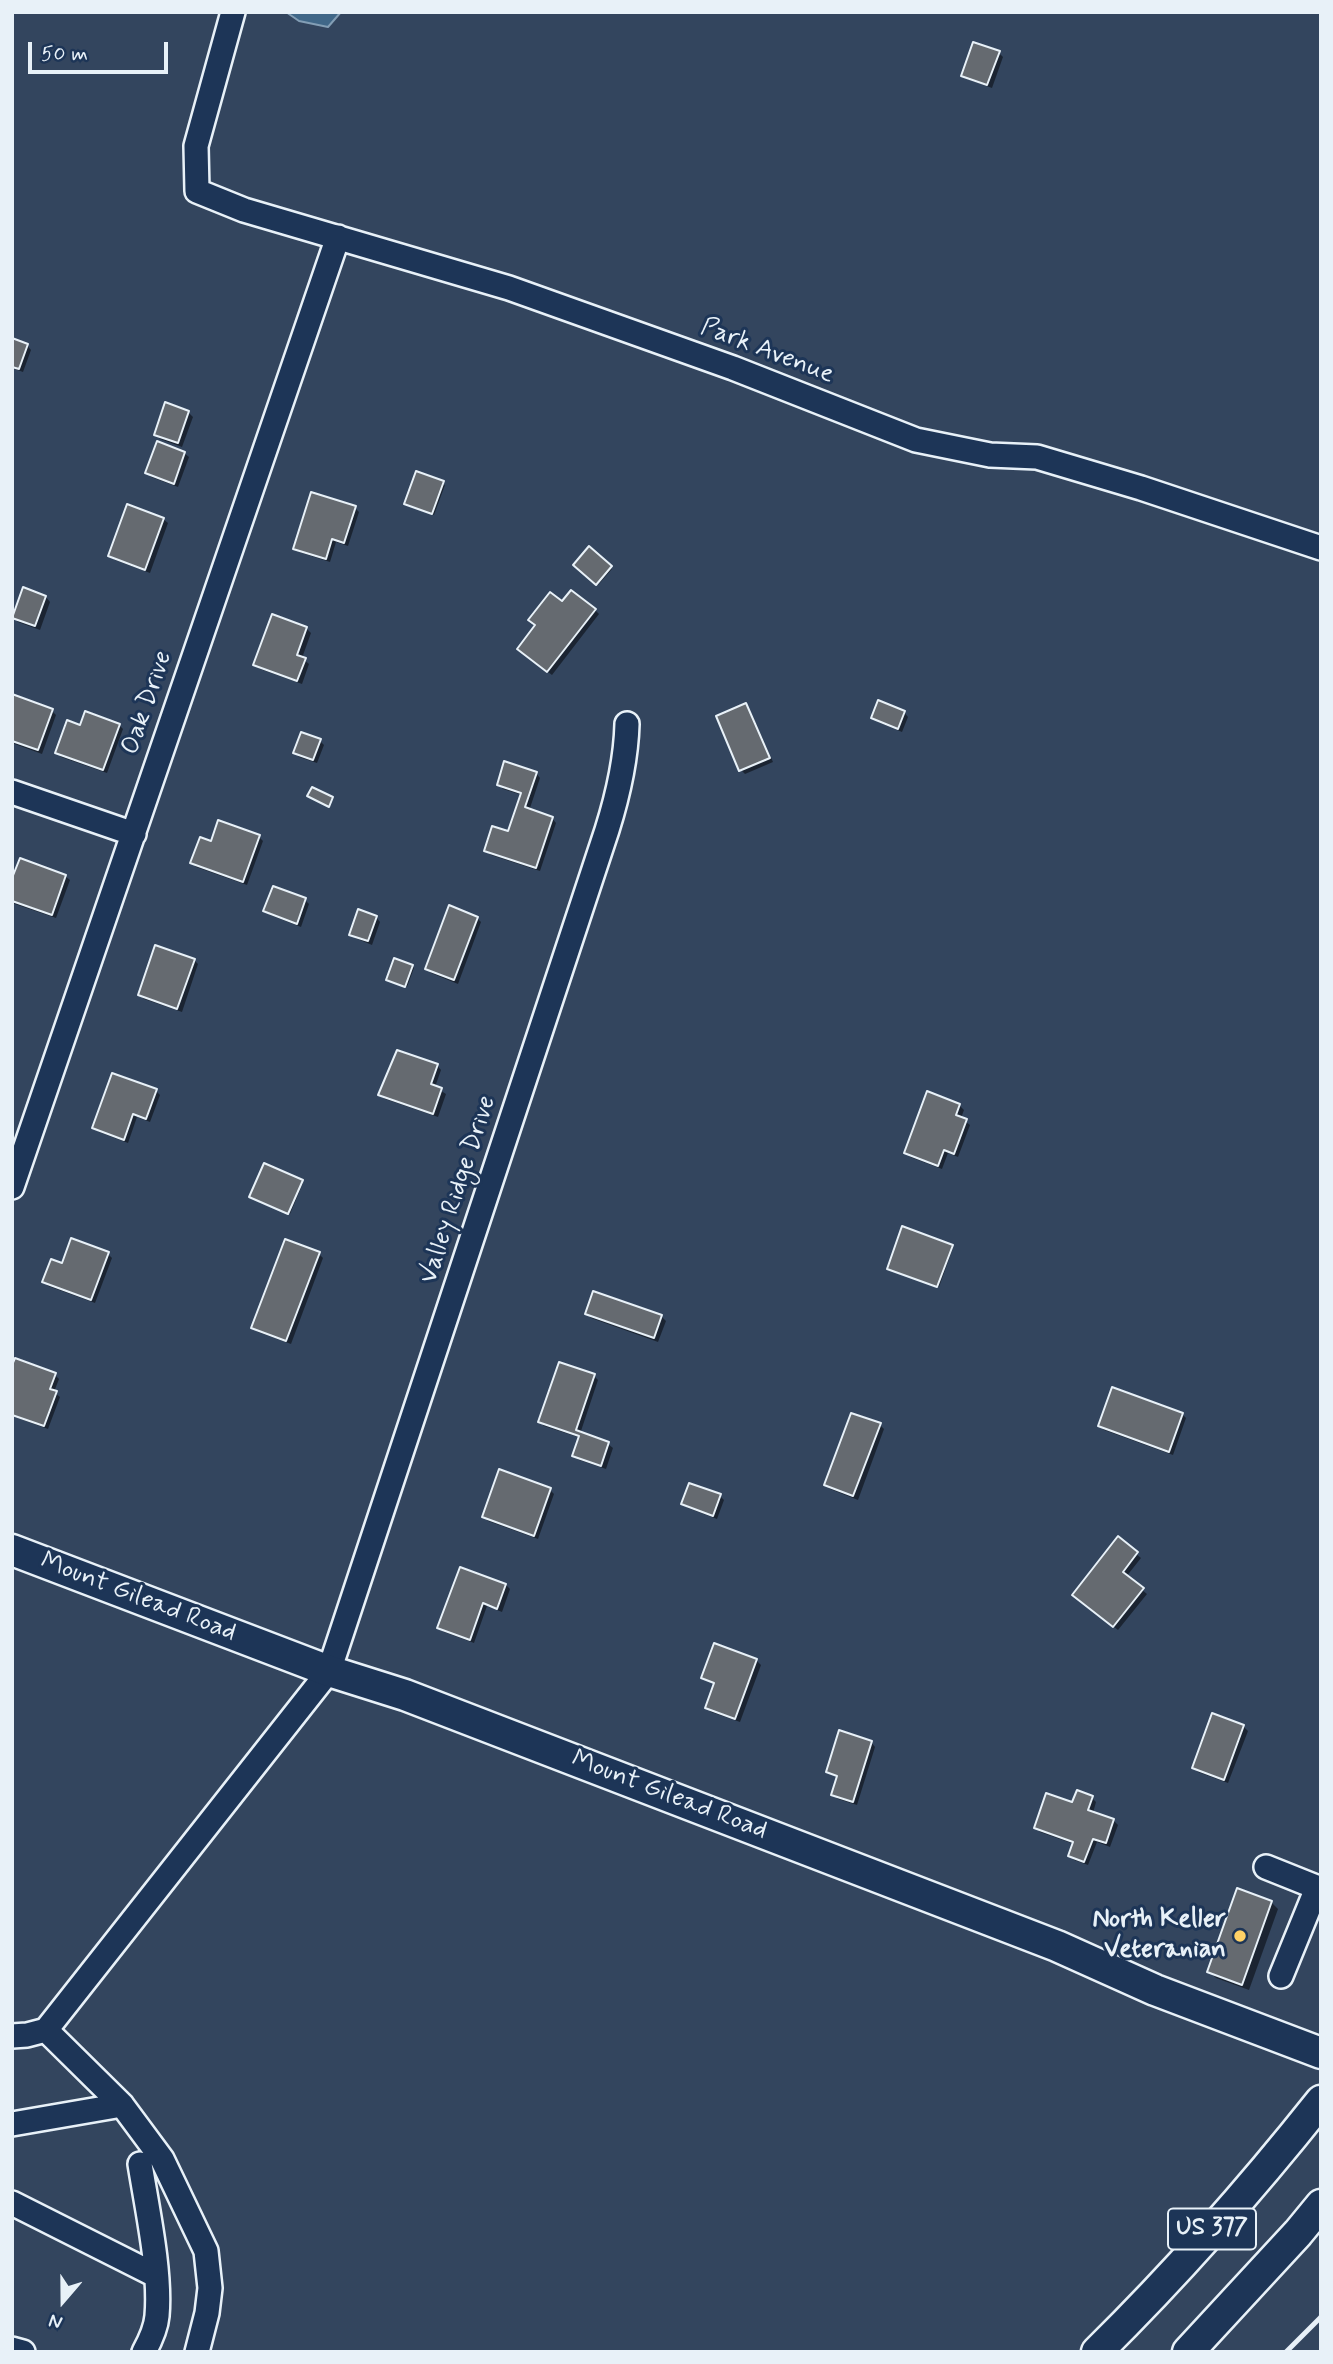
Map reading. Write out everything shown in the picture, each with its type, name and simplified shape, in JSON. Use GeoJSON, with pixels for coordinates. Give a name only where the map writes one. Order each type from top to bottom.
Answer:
{"type":"FeatureCollection","features":[{"type":"Feature","properties":{"kind":"main road","name":"Mount Gilead Road"},"geometry":{"type":"LineString","coordinates":[[12,1550],[329,1671],[405,1695],[893,1882],[1057,1946],[1155,1990],[1321,2053]]}},
{"type":"Feature","properties":{"kind":"main road","name":"US 377"},"geometry":{"type":"LineString","coordinates":[[1097,2352],[1139,2311],[1260,2177],[1321,2101]]}},
{"type":"Feature","properties":{"kind":"main road","name":"US 377"},"geometry":{"type":"LineString","coordinates":[[1188,2352],[1321,2205]]}},
{"type":"Feature","properties":{"kind":"street","name":"Park Avenue"},"geometry":{"type":"LineString","coordinates":[[233,12],[196,146],[197,191],[244,210],[521,292],[733,368],[916,440],[990,455],[1037,457],[1141,488],[1321,548]]}},
{"type":"Feature","properties":{"kind":"street","name":"Oak Drive"},"geometry":{"type":"LineString","coordinates":[[12,1187],[338,237]]}},
{"type":"Feature","properties":{"kind":"street","name":"Valley Ridge Drive"},"geometry":{"type":"LineString","coordinates":[[46,2030],[329,1671],[607,830],[620,788],[627,724]]}},
{"type":"Feature","properties":{"kind":"street"},"geometry":{"type":"LineString","coordinates":[[12,792],[134,834]]}},
{"type":"Feature","properties":{"kind":"street"},"geometry":{"type":"LineString","coordinates":[[1266,1867],[1319,1888],[1281,1976]]}},
{"type":"Feature","properties":{"kind":"street"},"geometry":{"type":"LineString","coordinates":[[12,2036],[46,2030],[122,2105],[162,2159],[206,2251],[210,2288],[198,2352]]}},
{"type":"Feature","properties":{"kind":"street"},"geometry":{"type":"LineString","coordinates":[[12,2124],[122,2105]]}},
{"type":"Feature","properties":{"kind":"street"},"geometry":{"type":"LineString","coordinates":[[140,2164],[149,2218],[157,2318],[144,2352]]}},
{"type":"Feature","properties":{"kind":"street"},"geometry":{"type":"LineString","coordinates":[[12,2203],[155,2275]]}},
{"type":"Feature","properties":{"kind":"street"},"geometry":{"type":"LineString","coordinates":[[12,2349],[23,2352]]}},
{"type":"Feature","properties":{"kind":"water"},"geometry":{"type":"Polygon","coordinates":[[[286,12],[341,12],[328,27],[299,21],[286,12]]]}},
{"type":"Feature","properties":{"kind":"building"},"geometry":{"type":"Polygon","coordinates":[[[973,42],[1000,51],[987,85],[961,76],[973,42]]]}},
{"type":"Feature","properties":{"kind":"building"},"geometry":{"type":"Polygon","coordinates":[[[12,338],[28,344],[19,369],[12,367],[12,338]]]}},
{"type":"Feature","properties":{"kind":"building"},"geometry":{"type":"Polygon","coordinates":[[[165,402],[189,411],[178,443],[154,435],[165,402]]]}},
{"type":"Feature","properties":{"kind":"building"},"geometry":{"type":"Polygon","coordinates":[[[157,441],[185,452],[174,484],[145,473],[157,441]]]}},
{"type":"Feature","properties":{"kind":"building"},"geometry":{"type":"Polygon","coordinates":[[[416,471],[444,481],[432,514],[404,504],[416,471]]]}},
{"type":"Feature","properties":{"kind":"building"},"geometry":{"type":"Polygon","coordinates":[[[311,492],[356,506],[344,543],[332,539],[326,559],[293,549],[311,492]]]}},
{"type":"Feature","properties":{"kind":"building"},"geometry":{"type":"Polygon","coordinates":[[[127,504],[164,518],[145,570],[108,556],[127,504]]]}},
{"type":"Feature","properties":{"kind":"building"},"geometry":{"type":"Polygon","coordinates":[[[589,546],[612,566],[596,585],[573,565],[589,546]]]}},
{"type":"Feature","properties":{"kind":"building"},"geometry":{"type":"Polygon","coordinates":[[[23,587],[46,596],[35,626],[12,618],[23,587]]]}},
{"type":"Feature","properties":{"kind":"building"},"geometry":{"type":"Polygon","coordinates":[[[571,590],[596,609],[547,672],[517,649],[535,625],[528,620],[550,592],[562,601],[571,590]]]}},
{"type":"Feature","properties":{"kind":"building"},"geometry":{"type":"Polygon","coordinates":[[[272,614],[307,627],[297,655],[306,658],[297,681],[253,665],[272,614]]]}},
{"type":"Feature","properties":{"kind":"building"},"geometry":{"type":"Polygon","coordinates":[[[12,694],[53,709],[38,750],[12,741],[12,694]]]}},
{"type":"Feature","properties":{"kind":"building"},"geometry":{"type":"Polygon","coordinates":[[[878,700],[905,711],[898,729],[871,718],[878,700]]]}},
{"type":"Feature","properties":{"kind":"building"},"geometry":{"type":"Polygon","coordinates":[[[746,703],[770,758],[739,771],[716,716],[746,703]]]}},
{"type":"Feature","properties":{"kind":"building"},"geometry":{"type":"Polygon","coordinates":[[[85,711],[120,724],[103,770],[55,753],[67,720],[80,725],[85,711]]]}},
{"type":"Feature","properties":{"kind":"building"},"geometry":{"type":"Polygon","coordinates":[[[301,732],[321,739],[313,760],[293,753],[301,732]]]}},
{"type":"Feature","properties":{"kind":"building"},"geometry":{"type":"Polygon","coordinates":[[[504,761],[537,772],[525,807],[553,817],[536,868],[484,851],[492,826],[508,831],[521,793],[497,785],[504,761]]]}},
{"type":"Feature","properties":{"kind":"building"},"geometry":{"type":"Polygon","coordinates":[[[312,787],[333,797],[329,807],[307,796],[312,787]]]}},
{"type":"Feature","properties":{"kind":"building"},"geometry":{"type":"Polygon","coordinates":[[[218,820],[260,835],[243,882],[190,863],[200,837],[211,841],[218,820]]]}},
{"type":"Feature","properties":{"kind":"building"},"geometry":{"type":"Polygon","coordinates":[[[20,858],[66,875],[52,915],[12,901],[12,878],[20,858]]]}},
{"type":"Feature","properties":{"kind":"building"},"geometry":{"type":"Polygon","coordinates":[[[273,886],[306,898],[297,924],[263,911],[273,886]]]}},
{"type":"Feature","properties":{"kind":"building"},"geometry":{"type":"Polygon","coordinates":[[[449,905],[478,917],[454,980],[425,969],[449,905]]]}},
{"type":"Feature","properties":{"kind":"building"},"geometry":{"type":"Polygon","coordinates":[[[358,909],[377,916],[368,941],[349,935],[358,909]]]}},
{"type":"Feature","properties":{"kind":"building"},"geometry":{"type":"Polygon","coordinates":[[[155,945],[195,959],[177,1009],[138,995],[155,945]]]}},
{"type":"Feature","properties":{"kind":"building"},"geometry":{"type":"Polygon","coordinates":[[[394,958],[413,965],[405,987],[386,980],[394,958]]]}},
{"type":"Feature","properties":{"kind":"building"},"geometry":{"type":"Polygon","coordinates":[[[397,1050],[438,1064],[431,1084],[442,1088],[433,1114],[378,1095],[397,1050]]]}},
{"type":"Feature","properties":{"kind":"building"},"geometry":{"type":"Polygon","coordinates":[[[112,1073],[157,1089],[146,1119],[133,1114],[124,1140],[92,1128],[112,1073]]]}},
{"type":"Feature","properties":{"kind":"building"},"geometry":{"type":"Polygon","coordinates":[[[927,1091],[960,1104],[956,1115],[967,1119],[954,1154],[944,1150],[938,1166],[904,1153],[927,1091]]]}},
{"type":"Feature","properties":{"kind":"building"},"geometry":{"type":"Polygon","coordinates":[[[264,1163],[303,1180],[288,1214],[249,1197],[264,1163]]]}},
{"type":"Feature","properties":{"kind":"building"},"geometry":{"type":"Polygon","coordinates":[[[902,1226],[953,1245],[937,1287],[887,1269],[902,1226]]]}},
{"type":"Feature","properties":{"kind":"building"},"geometry":{"type":"Polygon","coordinates":[[[71,1238],[109,1252],[91,1300],[42,1282],[51,1259],[62,1263],[71,1238]]]}},
{"type":"Feature","properties":{"kind":"building"},"geometry":{"type":"Polygon","coordinates":[[[285,1239],[320,1252],[286,1341],[251,1328],[285,1239]]]}},
{"type":"Feature","properties":{"kind":"building"},"geometry":{"type":"Polygon","coordinates":[[[593,1291],[662,1315],[654,1338],[585,1314],[593,1291]]]}},
{"type":"Feature","properties":{"kind":"building"},"geometry":{"type":"Polygon","coordinates":[[[15,1358],[56,1373],[50,1389],[57,1391],[44,1426],[12,1415],[12,1365],[15,1358]]]}},
{"type":"Feature","properties":{"kind":"building"},"geometry":{"type":"Polygon","coordinates":[[[559,1362],[595,1374],[576,1430],[609,1442],[601,1466],[572,1456],[579,1436],[538,1422],[559,1362]]]}},
{"type":"Feature","properties":{"kind":"building"},"geometry":{"type":"Polygon","coordinates":[[[1112,1387],[1183,1413],[1169,1452],[1098,1426],[1112,1387]]]}},
{"type":"Feature","properties":{"kind":"building"},"geometry":{"type":"Polygon","coordinates":[[[851,1413],[881,1423],[853,1496],[824,1485],[851,1413]]]}},
{"type":"Feature","properties":{"kind":"building"},"geometry":{"type":"Polygon","coordinates":[[[499,1469],[551,1488],[534,1536],[482,1517],[499,1469]]]}},
{"type":"Feature","properties":{"kind":"building"},"geometry":{"type":"Polygon","coordinates":[[[689,1483],[721,1494],[713,1516],[681,1504],[689,1483]]]}},
{"type":"Feature","properties":{"kind":"building"},"geometry":{"type":"Polygon","coordinates":[[[1118,1536],[1138,1552],[1123,1572],[1144,1588],[1113,1627],[1072,1595],[1118,1536]]]}},
{"type":"Feature","properties":{"kind":"building"},"geometry":{"type":"Polygon","coordinates":[[[460,1567],[506,1584],[497,1609],[483,1603],[470,1640],[437,1628],[460,1567]]]}},
{"type":"Feature","properties":{"kind":"building"},"geometry":{"type":"Polygon","coordinates":[[[714,1643],[757,1659],[735,1719],[705,1708],[714,1683],[701,1678],[714,1643]]]}},
{"type":"Feature","properties":{"kind":"building"},"geometry":{"type":"Polygon","coordinates":[[[1212,1713],[1244,1725],[1224,1780],[1192,1768],[1212,1713]]]}},
{"type":"Feature","properties":{"kind":"building"},"geometry":{"type":"Polygon","coordinates":[[[839,1730],[872,1741],[853,1802],[831,1795],[837,1776],[826,1772],[839,1730]]]}},
{"type":"Feature","properties":{"kind":"building"},"geometry":{"type":"Polygon","coordinates":[[[1077,1790],[1093,1796],[1088,1810],[1114,1819],[1106,1843],[1093,1839],[1084,1862],[1068,1856],[1073,1842],[1034,1828],[1046,1793],[1072,1802],[1077,1790]]]}},
{"type":"Feature","properties":{"kind":"building","name":"North Keller Veteranian"},"geometry":{"type":"Polygon","coordinates":[[[1237,1888],[1272,1901],[1242,1985],[1207,1972],[1237,1888]]]}},
{"type":"Feature","properties":{"kind":"railway"},"geometry":{"type":"LineString","coordinates":[[1286,2352],[1321,2317]]}},
{"type":"Feature","properties":{"kind":"place","name":"North Keller Veteranian"},"geometry":{"type":"Point","coordinates":[1240,1936]}}]}
